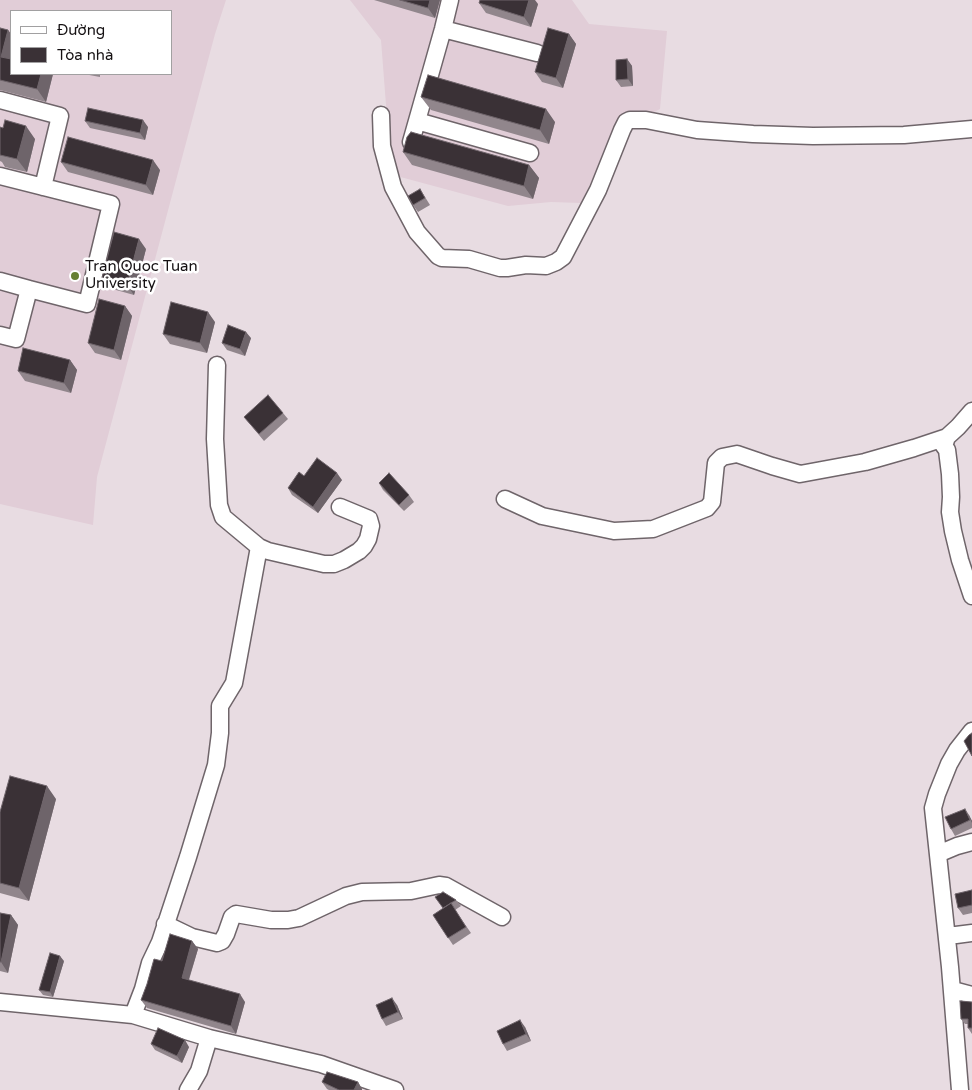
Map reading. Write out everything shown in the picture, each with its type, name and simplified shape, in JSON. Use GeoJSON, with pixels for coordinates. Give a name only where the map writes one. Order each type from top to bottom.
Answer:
{"type":"FeatureCollection","features":[{"type":"Feature","properties":{"kind":"street"},"geometry":{"type":"LineString","coordinates":[[411,142],[450,0]]}},
{"type":"Feature","properties":{"kind":"street"},"geometry":{"type":"LineString","coordinates":[[443,29],[537,53]]}},
{"type":"Feature","properties":{"kind":"street"},"geometry":{"type":"LineString","coordinates":[[0,100],[60,116],[43,187]]}},
{"type":"Feature","properties":{"kind":"street"},"geometry":{"type":"LineString","coordinates":[[381,116],[382,146],[393,187],[417,232],[442,258],[469,258],[500,268],[546,266],[563,257],[598,190],[622,130],[626,122],[630,120],[646,120],[697,130],[813,136],[904,135],[972,130]]}},
{"type":"Feature","properties":{"kind":"street"},"geometry":{"type":"LineString","coordinates":[[417,121],[530,153]]}},
{"type":"Feature","properties":{"kind":"street"},"geometry":{"type":"LineString","coordinates":[[0,176],[112,204],[87,304],[0,281]]}},
{"type":"Feature","properties":{"kind":"street"},"geometry":{"type":"LineString","coordinates":[[0,335],[16,338],[29,289]]}},
{"type":"Feature","properties":{"kind":"street"},"geometry":{"type":"LineString","coordinates":[[217,365],[215,438],[219,509],[223,517],[259,547],[268,551],[324,564],[334,564],[339,563],[364,546],[371,526],[369,519],[340,507]]}},
{"type":"Feature","properties":{"kind":"street"},"geometry":{"type":"LineString","coordinates":[[506,499],[542,516],[614,531],[653,529],[707,508],[712,502],[716,464],[722,457],[736,454],[800,474],[865,462],[947,437],[972,411]]}},
{"type":"Feature","properties":{"kind":"street"},"geometry":{"type":"LineString","coordinates":[[947,437],[944,446],[947,450],[950,474],[950,512],[960,560],[972,596]]}},
{"type":"Feature","properties":{"kind":"street"},"geometry":{"type":"LineString","coordinates":[[133,1015],[150,963],[160,942],[216,765],[220,734],[220,706],[234,683],[259,547]]}},
{"type":"Feature","properties":{"kind":"street"},"geometry":{"type":"LineString","coordinates":[[960,1090],[934,808],[937,794],[949,764],[972,731]]}},
{"type":"Feature","properties":{"kind":"street"},"geometry":{"type":"LineString","coordinates":[[938,854],[956,846],[972,842]]}},
{"type":"Feature","properties":{"kind":"street"},"geometry":{"type":"LineString","coordinates":[[165,924],[192,937],[217,943],[222,941],[232,918],[236,914],[271,920],[288,920],[299,918],[340,898],[362,892],[411,891],[440,886],[446,886],[502,917]]}},
{"type":"Feature","properties":{"kind":"street"},"geometry":{"type":"LineString","coordinates":[[947,935],[972,933]]}},
{"type":"Feature","properties":{"kind":"street"},"geometry":{"type":"LineString","coordinates":[[952,990],[972,995]]}},
{"type":"Feature","properties":{"kind":"street"},"geometry":{"type":"LineString","coordinates":[[0,1002],[133,1015],[209,1038],[321,1064],[395,1090]]}},
{"type":"Feature","properties":{"kind":"street"},"geometry":{"type":"LineString","coordinates":[[188,1090],[199,1071],[209,1038]]}},
{"type":"Feature","properties":{"kind":"shaded area","name":"Tran Quoc Tuan University"},"geometry":{"type":"Polygon","coordinates":[[[0,0],[226,0],[215,34],[97,477],[93,525],[0,504],[0,0]]]}},
{"type":"Feature","properties":{"kind":"shaded area"},"geometry":{"type":"Polygon","coordinates":[[[350,0],[572,0],[589,24],[667,31],[660,109],[616,131],[581,203],[551,202],[508,206],[393,175],[381,40],[350,0]]]}},
{"type":"Feature","properties":{"kind":"building"},"geometry":{"type":"Polygon","coordinates":[[[400,0],[430,0],[428,8],[400,0]]]}},
{"type":"Feature","properties":{"kind":"building"},"geometry":{"type":"Polygon","coordinates":[[[480,0],[529,0],[524,17],[479,3],[480,0]]]}},
{"type":"Feature","properties":{"kind":"building"},"geometry":{"type":"Polygon","coordinates":[[[0,28],[8,30],[1,57],[10,59],[10,75],[41,75],[37,89],[0,80],[0,28]]]}},
{"type":"Feature","properties":{"kind":"building"},"geometry":{"type":"Polygon","coordinates":[[[548,28],[569,34],[556,78],[535,72],[548,28]]]}},
{"type":"Feature","properties":{"kind":"building"},"geometry":{"type":"Polygon","coordinates":[[[627,59],[628,79],[616,80],[616,60],[627,59]]]}},
{"type":"Feature","properties":{"kind":"building"},"geometry":{"type":"Polygon","coordinates":[[[428,75],[546,109],[540,130],[421,97],[428,75]]]}},
{"type":"Feature","properties":{"kind":"building"},"geometry":{"type":"Polygon","coordinates":[[[88,108],[143,120],[140,133],[85,121],[88,108]]]}},
{"type":"Feature","properties":{"kind":"building"},"geometry":{"type":"Polygon","coordinates":[[[5,120],[26,126],[17,159],[0,155],[0,127],[3,128],[5,120]]]}},
{"type":"Feature","properties":{"kind":"building"},"geometry":{"type":"Polygon","coordinates":[[[411,132],[529,165],[524,186],[403,152],[407,137],[411,132]]]}},
{"type":"Feature","properties":{"kind":"building"},"geometry":{"type":"Polygon","coordinates":[[[68,137],[153,160],[146,185],[61,162],[68,137]]]}},
{"type":"Feature","properties":{"kind":"building"},"geometry":{"type":"Polygon","coordinates":[[[420,189],[425,198],[413,205],[408,196],[420,189]]]}},
{"type":"Feature","properties":{"kind":"building"},"geometry":{"type":"Polygon","coordinates":[[[114,232],[139,239],[127,285],[102,278],[114,232]]]}},
{"type":"Feature","properties":{"kind":"building"},"geometry":{"type":"Polygon","coordinates":[[[99,299],[125,306],[114,350],[88,343],[99,299]]]}},
{"type":"Feature","properties":{"kind":"building"},"geometry":{"type":"Polygon","coordinates":[[[171,302],[208,312],[200,343],[163,334],[171,302]]]}},
{"type":"Feature","properties":{"kind":"building"},"geometry":{"type":"Polygon","coordinates":[[[228,325],[246,332],[240,349],[222,343],[228,325]]]}},
{"type":"Feature","properties":{"kind":"building"},"geometry":{"type":"Polygon","coordinates":[[[23,348],[70,360],[64,383],[18,371],[23,348]]]}},
{"type":"Feature","properties":{"kind":"building"},"geometry":{"type":"Polygon","coordinates":[[[268,395],[283,413],[259,434],[244,417],[268,395]]]}},
{"type":"Feature","properties":{"kind":"building"},"geometry":{"type":"Polygon","coordinates":[[[317,458],[337,473],[313,507],[288,488],[299,472],[304,476],[317,458]]]}},
{"type":"Feature","properties":{"kind":"building"},"geometry":{"type":"Polygon","coordinates":[[[389,473],[409,495],[399,505],[379,483],[389,473]]]}},
{"type":"Feature","properties":{"kind":"building"},"geometry":{"type":"Polygon","coordinates":[[[972,733],[972,756],[964,741],[972,733]]]}},
{"type":"Feature","properties":{"kind":"building"},"geometry":{"type":"Polygon","coordinates":[[[10,776],[47,786],[19,888],[0,883],[0,812],[10,776]]]}},
{"type":"Feature","properties":{"kind":"building"},"geometry":{"type":"Polygon","coordinates":[[[965,809],[970,820],[951,829],[945,817],[965,809]]]}},
{"type":"Feature","properties":{"kind":"building"},"geometry":{"type":"Polygon","coordinates":[[[972,890],[972,905],[958,908],[955,894],[972,890]]]}},
{"type":"Feature","properties":{"kind":"building"},"geometry":{"type":"Polygon","coordinates":[[[443,892],[456,900],[443,908],[435,897],[443,892]]]}},
{"type":"Feature","properties":{"kind":"building"},"geometry":{"type":"Polygon","coordinates":[[[451,903],[466,927],[448,938],[433,915],[451,903]]]}},
{"type":"Feature","properties":{"kind":"building"},"geometry":{"type":"Polygon","coordinates":[[[0,913],[11,915],[1,962],[0,962],[0,913]]]}},
{"type":"Feature","properties":{"kind":"building"},"geometry":{"type":"Polygon","coordinates":[[[170,934],[192,941],[182,978],[240,994],[231,1026],[141,1000],[154,959],[162,961],[170,934]]]}},
{"type":"Feature","properties":{"kind":"building"},"geometry":{"type":"Polygon","coordinates":[[[50,953],[60,956],[50,992],[39,990],[50,953]]]}},
{"type":"Feature","properties":{"kind":"building"},"geometry":{"type":"Polygon","coordinates":[[[392,998],[398,1012],[382,1019],[376,1005],[392,998]]]}},
{"type":"Feature","properties":{"kind":"building"},"geometry":{"type":"Polygon","coordinates":[[[960,1001],[972,1002],[972,1028],[968,1028],[968,1019],[961,1019],[960,1001]]]}},
{"type":"Feature","properties":{"kind":"building"},"geometry":{"type":"Polygon","coordinates":[[[520,1020],[526,1034],[503,1044],[497,1031],[520,1020]]]}},
{"type":"Feature","properties":{"kind":"building"},"geometry":{"type":"Polygon","coordinates":[[[158,1028],[185,1040],[177,1056],[151,1044],[158,1028]]]}},
{"type":"Feature","properties":{"kind":"building"},"geometry":{"type":"Polygon","coordinates":[[[327,1072],[358,1082],[354,1090],[339,1090],[322,1082],[327,1072]]]}},
{"type":"Feature","properties":{"kind":"place","name":"Tran Quoc Tuan University"},"geometry":{"type":"Point","coordinates":[75,276]}}]}
